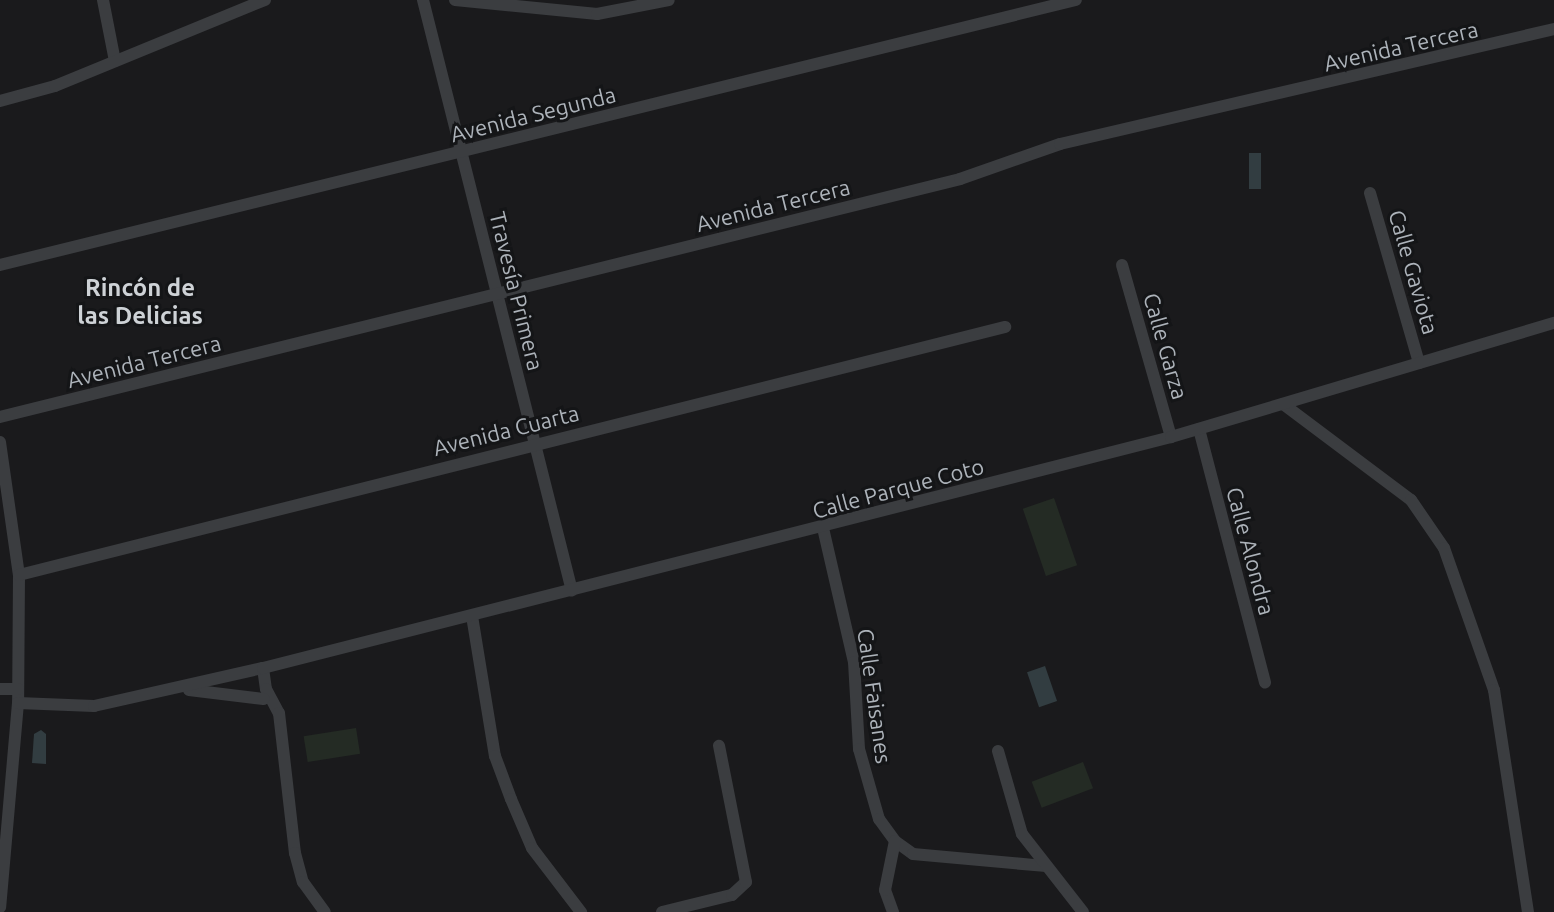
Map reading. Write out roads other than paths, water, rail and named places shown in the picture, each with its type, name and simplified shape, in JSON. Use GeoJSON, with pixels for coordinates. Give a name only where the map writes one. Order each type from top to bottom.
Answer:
{"type":"FeatureCollection","features":[{"type":"Feature","properties":{"kind":"street"},"geometry":{"type":"LineString","coordinates":[[103,0],[115,61]]}},
{"type":"Feature","properties":{"kind":"street"},"geometry":{"type":"LineString","coordinates":[[0,101],[55,86],[265,0]]}},
{"type":"Feature","properties":{"kind":"street","name":"Travesía Primera"},"geometry":{"type":"LineString","coordinates":[[423,0],[572,591]]}},
{"type":"Feature","properties":{"kind":"street"},"geometry":{"type":"LineString","coordinates":[[455,0],[597,14],[669,0]]}},
{"type":"Feature","properties":{"kind":"street","name":"Avenida Segunda"},"geometry":{"type":"LineString","coordinates":[[0,265],[1076,0]]}},
{"type":"Feature","properties":{"kind":"street","name":"Avenida Tercera"},"geometry":{"type":"LineString","coordinates":[[0,417],[960,179],[1060,144],[1554,29]]}},
{"type":"Feature","properties":{"kind":"street","name":"Calle Gaviota"},"geometry":{"type":"LineString","coordinates":[[1370,193],[1419,363]]}},
{"type":"Feature","properties":{"kind":"street","name":"Calle Garza"},"geometry":{"type":"LineString","coordinates":[[1122,265],[1171,437]]}},
{"type":"Feature","properties":{"kind":"street","name":"Calle Parque Coto"},"geometry":{"type":"LineString","coordinates":[[0,689],[18,696],[94,706],[174,689],[823,528],[1171,437],[1554,323]]}},
{"type":"Feature","properties":{"kind":"street","name":"Avenida Cuarta"},"geometry":{"type":"LineString","coordinates":[[19,575],[1005,327]]}},
{"type":"Feature","properties":{"kind":"street"},"geometry":{"type":"LineString","coordinates":[[1283,404],[1411,500],[1444,548],[1494,690],[1528,912]]}},
{"type":"Feature","properties":{"kind":"street","name":"Calle Alondra"},"geometry":{"type":"LineString","coordinates":[[1199,429],[1265,683]]}},
{"type":"Feature","properties":{"kind":"street"},"geometry":{"type":"LineString","coordinates":[[0,442],[19,575],[18,696],[0,907]]}},
{"type":"Feature","properties":{"kind":"street","name":"Calle Faisanes"},"geometry":{"type":"LineString","coordinates":[[823,528],[854,662],[856,720],[868,789],[879,819],[895,841]]}},
{"type":"Feature","properties":{"kind":"street"},"geometry":{"type":"LineString","coordinates":[[472,616],[492,741],[511,799],[532,848],[581,912]]}},
{"type":"Feature","properties":{"kind":"street"},"geometry":{"type":"LineString","coordinates":[[263,668],[266,689],[279,713],[295,853],[303,882],[325,912]]}},
{"type":"Feature","properties":{"kind":"street"},"geometry":{"type":"LineString","coordinates":[[246,672],[263,699],[279,713]]}},
{"type":"Feature","properties":{"kind":"street"},"geometry":{"type":"LineString","coordinates":[[174,689],[263,699]]}},
{"type":"Feature","properties":{"kind":"street"},"geometry":{"type":"LineString","coordinates":[[662,912],[732,895],[746,882],[719,746]]}},
{"type":"Feature","properties":{"kind":"street"},"geometry":{"type":"LineString","coordinates":[[998,751],[1022,834],[1083,912]]}},
{"type":"Feature","properties":{"kind":"street"},"geometry":{"type":"LineString","coordinates":[[893,912],[885,890],[895,841],[913,854],[936,858],[1046,866]]}},
{"type":"Feature","properties":{"kind":"district","name":"Rincón de las Delicias"},"geometry":{"type":"Point","coordinates":[140,302]}}]}
